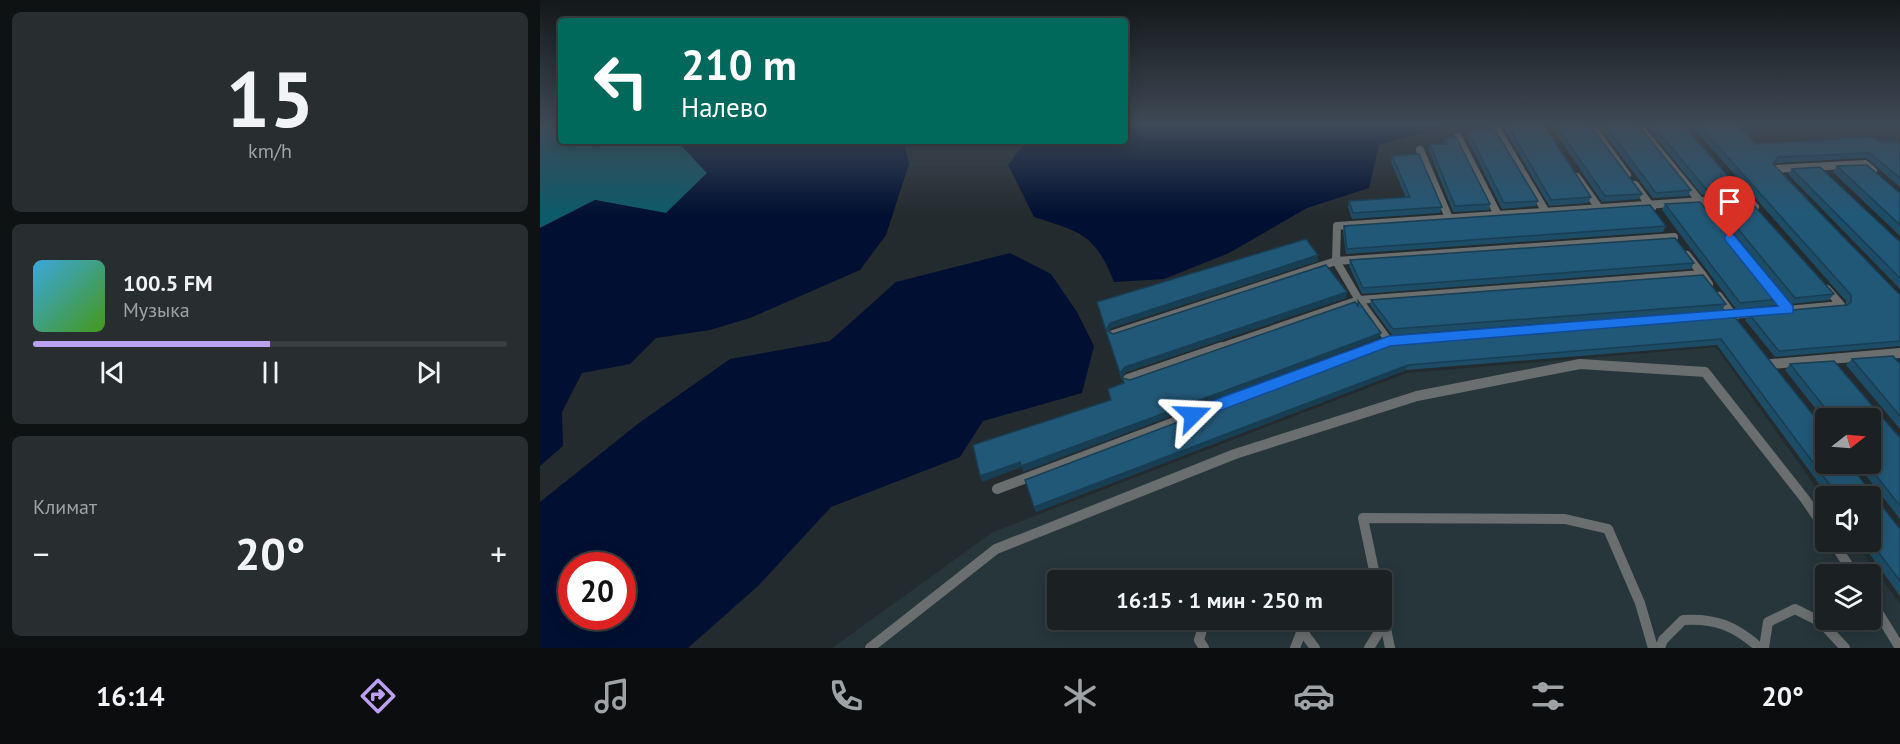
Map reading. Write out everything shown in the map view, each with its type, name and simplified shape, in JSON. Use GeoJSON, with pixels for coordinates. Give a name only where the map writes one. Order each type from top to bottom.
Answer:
{"type":"FeatureCollection","features":[{"type":"Feature","properties":{"kind":"lane"},"geometry":{"type":"LineString","coordinates":[[1422,154],[1449,218]]}},
{"type":"Feature","properties":{"kind":"lane"},"geometry":{"type":"LineString","coordinates":[[1467,154],[1498,214]]}},
{"type":"Feature","properties":{"kind":"lane"},"geometry":{"type":"LineString","coordinates":[[1512,154],[1546,212]]}},
{"type":"Feature","properties":{"kind":"lane"},"geometry":{"type":"LineString","coordinates":[[1612,154],[1656,213]]}},
{"type":"Feature","properties":{"kind":"lane"},"geometry":{"type":"LineString","coordinates":[[1661,154],[1722,229]]}},
{"type":"Feature","properties":{"kind":"lane"},"geometry":{"type":"LineString","coordinates":[[1783,178],[1774,169],[1865,164],[1882,180]]}},
{"type":"Feature","properties":{"kind":"lane"},"geometry":{"type":"LineString","coordinates":[[1819,166],[1827,174]]}},
{"type":"Feature","properties":{"kind":"lane"},"geometry":{"type":"LineString","coordinates":[[1573,171],[1599,208]]}},
{"type":"Feature","properties":{"kind":"lane"},"geometry":{"type":"LineString","coordinates":[[1726,174],[1763,216]]}},
{"type":"Feature","properties":{"kind":"lane"},"geometry":{"type":"LineString","coordinates":[[1389,341],[1359,300],[1336,261],[1337,226],[1747,198]]}},
{"type":"Feature","properties":{"kind":"lane"},"geometry":{"type":"LineString","coordinates":[[1668,229],[1739,323]]}},
{"type":"Feature","properties":{"kind":"lane"},"geometry":{"type":"LineString","coordinates":[[1113,333],[1336,261],[1674,237]]}},
{"type":"Feature","properties":{"kind":"lane"},"geometry":{"type":"LineString","coordinates":[[1128,379],[1359,300],[1702,274]]}},
{"type":"Feature","properties":{"kind":"lane"},"geometry":{"type":"LineString","coordinates":[[997,489],[1389,341],[1840,305],[1817,278]]}},
{"type":"Feature","properties":{"kind":"lane"},"geometry":{"type":"LineString","coordinates":[[1781,301],[1788,310]]}},
{"type":"Feature","properties":{"kind":"lane"},"geometry":{"type":"LineString","coordinates":[[1771,364],[1895,353],[1900,364]]}},
{"type":"Feature","properties":{"kind":"lane"},"geometry":{"type":"LineString","coordinates":[[1765,356],[1778,373]]}},
{"type":"Feature","properties":{"kind":"lane"},"geometry":{"type":"LineString","coordinates":[[1832,359],[1840,368]]}},
{"type":"Feature","properties":{"kind":"lane"},"geometry":{"type":"LineString","coordinates":[[870,648],[996,549],[1235,454],[1417,396],[1581,364],[1705,372],[1815,514]]}},
{"type":"Feature","properties":{"kind":"lane"},"geometry":{"type":"LineString","coordinates":[[1374,570],[1362,518],[1565,519],[1608,529],[1641,603],[1653,648]]}},
{"type":"Feature","properties":{"kind":"lane"},"geometry":{"type":"LineString","coordinates":[[1660,648],[1663,640],[1683,620],[1710,617],[1736,627],[1762,648],[1768,622],[1795,609],[1821,622],[1845,648]]}},
{"type":"Feature","properties":{"kind":"lane"},"geometry":{"type":"LineString","coordinates":[[1881,618],[1900,648]]}},
{"type":"Feature","properties":{"kind":"lane"},"geometry":{"type":"LineString","coordinates":[[1202,630],[1199,640],[1204,648]]}},
{"type":"Feature","properties":{"kind":"lane"},"geometry":{"type":"LineString","coordinates":[[1295,648],[1299,630]]}},
{"type":"Feature","properties":{"kind":"lane"},"geometry":{"type":"LineString","coordinates":[[1304,630],[1315,648]]}},
{"type":"Feature","properties":{"kind":"lane"},"geometry":{"type":"LineString","coordinates":[[1369,648],[1379,630]]}},
{"type":"Feature","properties":{"kind":"lane"},"geometry":{"type":"LineString","coordinates":[[1386,630],[1390,648]]}},
{"type":"Feature","properties":{"kind":"shaded area"},"geometry":{"type":"Polygon","coordinates":[[[540,154],[689,154],[707,173],[666,213],[595,200],[540,228],[540,154]]]}},
{"type":"Feature","properties":{"kind":"shaded area"},"geometry":{"type":"Polygon","coordinates":[[[689,154],[907,154],[909,164],[886,235],[860,270],[750,318],[710,330],[656,338],[630,364],[582,373],[562,412],[563,446],[540,466],[540,228],[595,200],[666,213],[707,173],[689,154]]]}},
{"type":"Feature","properties":{"kind":"shaded area"},"geometry":{"type":"Polygon","coordinates":[[[1016,154],[1377,154],[1369,188],[1307,208],[1229,253],[1164,279],[1114,282],[1100,254],[1085,237],[1034,217],[1008,165],[1016,154]]]}},
{"type":"Feature","properties":{"kind":"shaded area"},"geometry":{"type":"Polygon","coordinates":[[[1010,253],[1051,274],[1077,312],[1094,346],[1082,393],[983,421],[960,457],[831,507],[758,586],[688,648],[540,648],[540,502],[639,423],[730,359],[830,341],[896,282],[1010,253]]]}},
{"type":"Feature","properties":{"kind":"shaded area"},"geometry":{"type":"Polygon","coordinates":[[[1716,347],[1815,486],[1815,552],[1862,552],[1871,564],[1815,564],[1815,630],[1881,630],[1881,578],[1900,604],[1900,648],[832,648],[993,532],[1407,373],[1716,347]]]}},
{"type":"Feature","properties":{"kind":"building"},"geometry":{"type":"Polygon","coordinates":[[[1419,154],[1442,207],[1353,213],[1349,201],[1410,197],[1392,156],[1419,154]]]}},
{"type":"Feature","properties":{"kind":"building"},"geometry":{"type":"Polygon","coordinates":[[[1434,154],[1465,154],[1490,204],[1455,206],[1434,154]]]}},
{"type":"Feature","properties":{"kind":"building"},"geometry":{"type":"Polygon","coordinates":[[[1480,154],[1510,154],[1538,201],[1504,203],[1480,154]]]}},
{"type":"Feature","properties":{"kind":"building"},"geometry":{"type":"Polygon","coordinates":[[[1525,154],[1563,154],[1591,197],[1551,200],[1525,154]]]}},
{"type":"Feature","properties":{"kind":"building"},"geometry":{"type":"Polygon","coordinates":[[[1576,154],[1612,154],[1642,194],[1605,196],[1576,154]]]}},
{"type":"Feature","properties":{"kind":"building"},"geometry":{"type":"Polygon","coordinates":[[[1627,154],[1662,154],[1691,190],[1656,193],[1627,154]]]}},
{"type":"Feature","properties":{"kind":"building"},"geometry":{"type":"Polygon","coordinates":[[[1677,154],[1709,154],[1738,187],[1706,189],[1677,154]]]}},
{"type":"Feature","properties":{"kind":"building"},"geometry":{"type":"Polygon","coordinates":[[[1725,154],[1841,154],[1778,157],[1773,164],[1900,295],[1900,341],[1779,351],[1749,314],[1847,305],[1851,302],[1851,295],[1725,154]]]}},
{"type":"Feature","properties":{"kind":"building"},"geometry":{"type":"Polygon","coordinates":[[[1871,154],[1900,154],[1900,178],[1871,154]]]}},
{"type":"Feature","properties":{"kind":"building"},"geometry":{"type":"Polygon","coordinates":[[[1867,165],[1900,193],[1900,225],[1837,166],[1867,165]]]}},
{"type":"Feature","properties":{"kind":"building"},"geometry":{"type":"Polygon","coordinates":[[[1820,167],[1900,242],[1900,278],[1792,169],[1820,167]]]}},
{"type":"Feature","properties":{"kind":"building"},"geometry":{"type":"Polygon","coordinates":[[[1748,199],[1834,294],[1795,298],[1715,201],[1748,199]]]}},
{"type":"Feature","properties":{"kind":"building"},"geometry":{"type":"Polygon","coordinates":[[[1700,202],[1781,299],[1740,303],[1665,204],[1700,202]]]}},
{"type":"Feature","properties":{"kind":"building"},"geometry":{"type":"Polygon","coordinates":[[[1650,205],[1666,226],[1347,249],[1344,226],[1650,205]]]}},
{"type":"Feature","properties":{"kind":"building"},"geometry":{"type":"Polygon","coordinates":[[[1675,238],[1694,263],[1363,288],[1350,260],[1675,238]]]}},
{"type":"Feature","properties":{"kind":"building"},"geometry":{"type":"Polygon","coordinates":[[[1306,239],[1318,255],[1110,323],[1106,330],[1113,334],[1326,265],[1347,292],[1125,367],[1120,373],[1108,337],[1097,302],[1306,239]]]}},
{"type":"Feature","properties":{"kind":"building"},"geometry":{"type":"Polygon","coordinates":[[[1703,275],[1726,304],[1393,329],[1371,300],[1703,275]]]}},
{"type":"Feature","properties":{"kind":"building"},"geometry":{"type":"Polygon","coordinates":[[[1358,301],[1381,333],[1021,466],[1020,462],[980,476],[973,445],[1111,400],[1108,389],[1124,383],[1122,378],[1130,380],[1355,302],[1358,306],[1358,301]]]}},
{"type":"Feature","properties":{"kind":"building"},"geometry":{"type":"Polygon","coordinates":[[[1734,316],[1815,417],[1815,465],[1721,339],[1408,365],[1034,507],[1025,480],[1392,341],[1734,316]]]}},
{"type":"Feature","properties":{"kind":"building"},"geometry":{"type":"Polygon","coordinates":[[[1893,356],[1900,364],[1900,416],[1852,359],[1893,356]]]}},
{"type":"Feature","properties":{"kind":"building"},"geometry":{"type":"Polygon","coordinates":[[[1834,361],[1874,408],[1825,408],[1790,364],[1834,361]]]}},
{"type":"Feature","properties":{"kind":"building"},"geometry":{"type":"Polygon","coordinates":[[[1881,416],[1900,438],[1900,506],[1875,474],[1881,474],[1881,416]]]}},
{"type":"Feature","properties":{"kind":"building"},"geometry":{"type":"Polygon","coordinates":[[[1822,474],[1857,474],[1866,486],[1831,486],[1822,474]]]}},
{"type":"Feature","properties":{"kind":"building"},"geometry":{"type":"Polygon","coordinates":[[[1881,505],[1900,529],[1900,581],[1878,552],[1881,552],[1881,505]]]}},
{"type":"Feature","properties":{"kind":"route"},"geometry":{"type":"LineString","coordinates":[[1193,415],[1389,341],[1788,310],[1730,238]]}}]}
